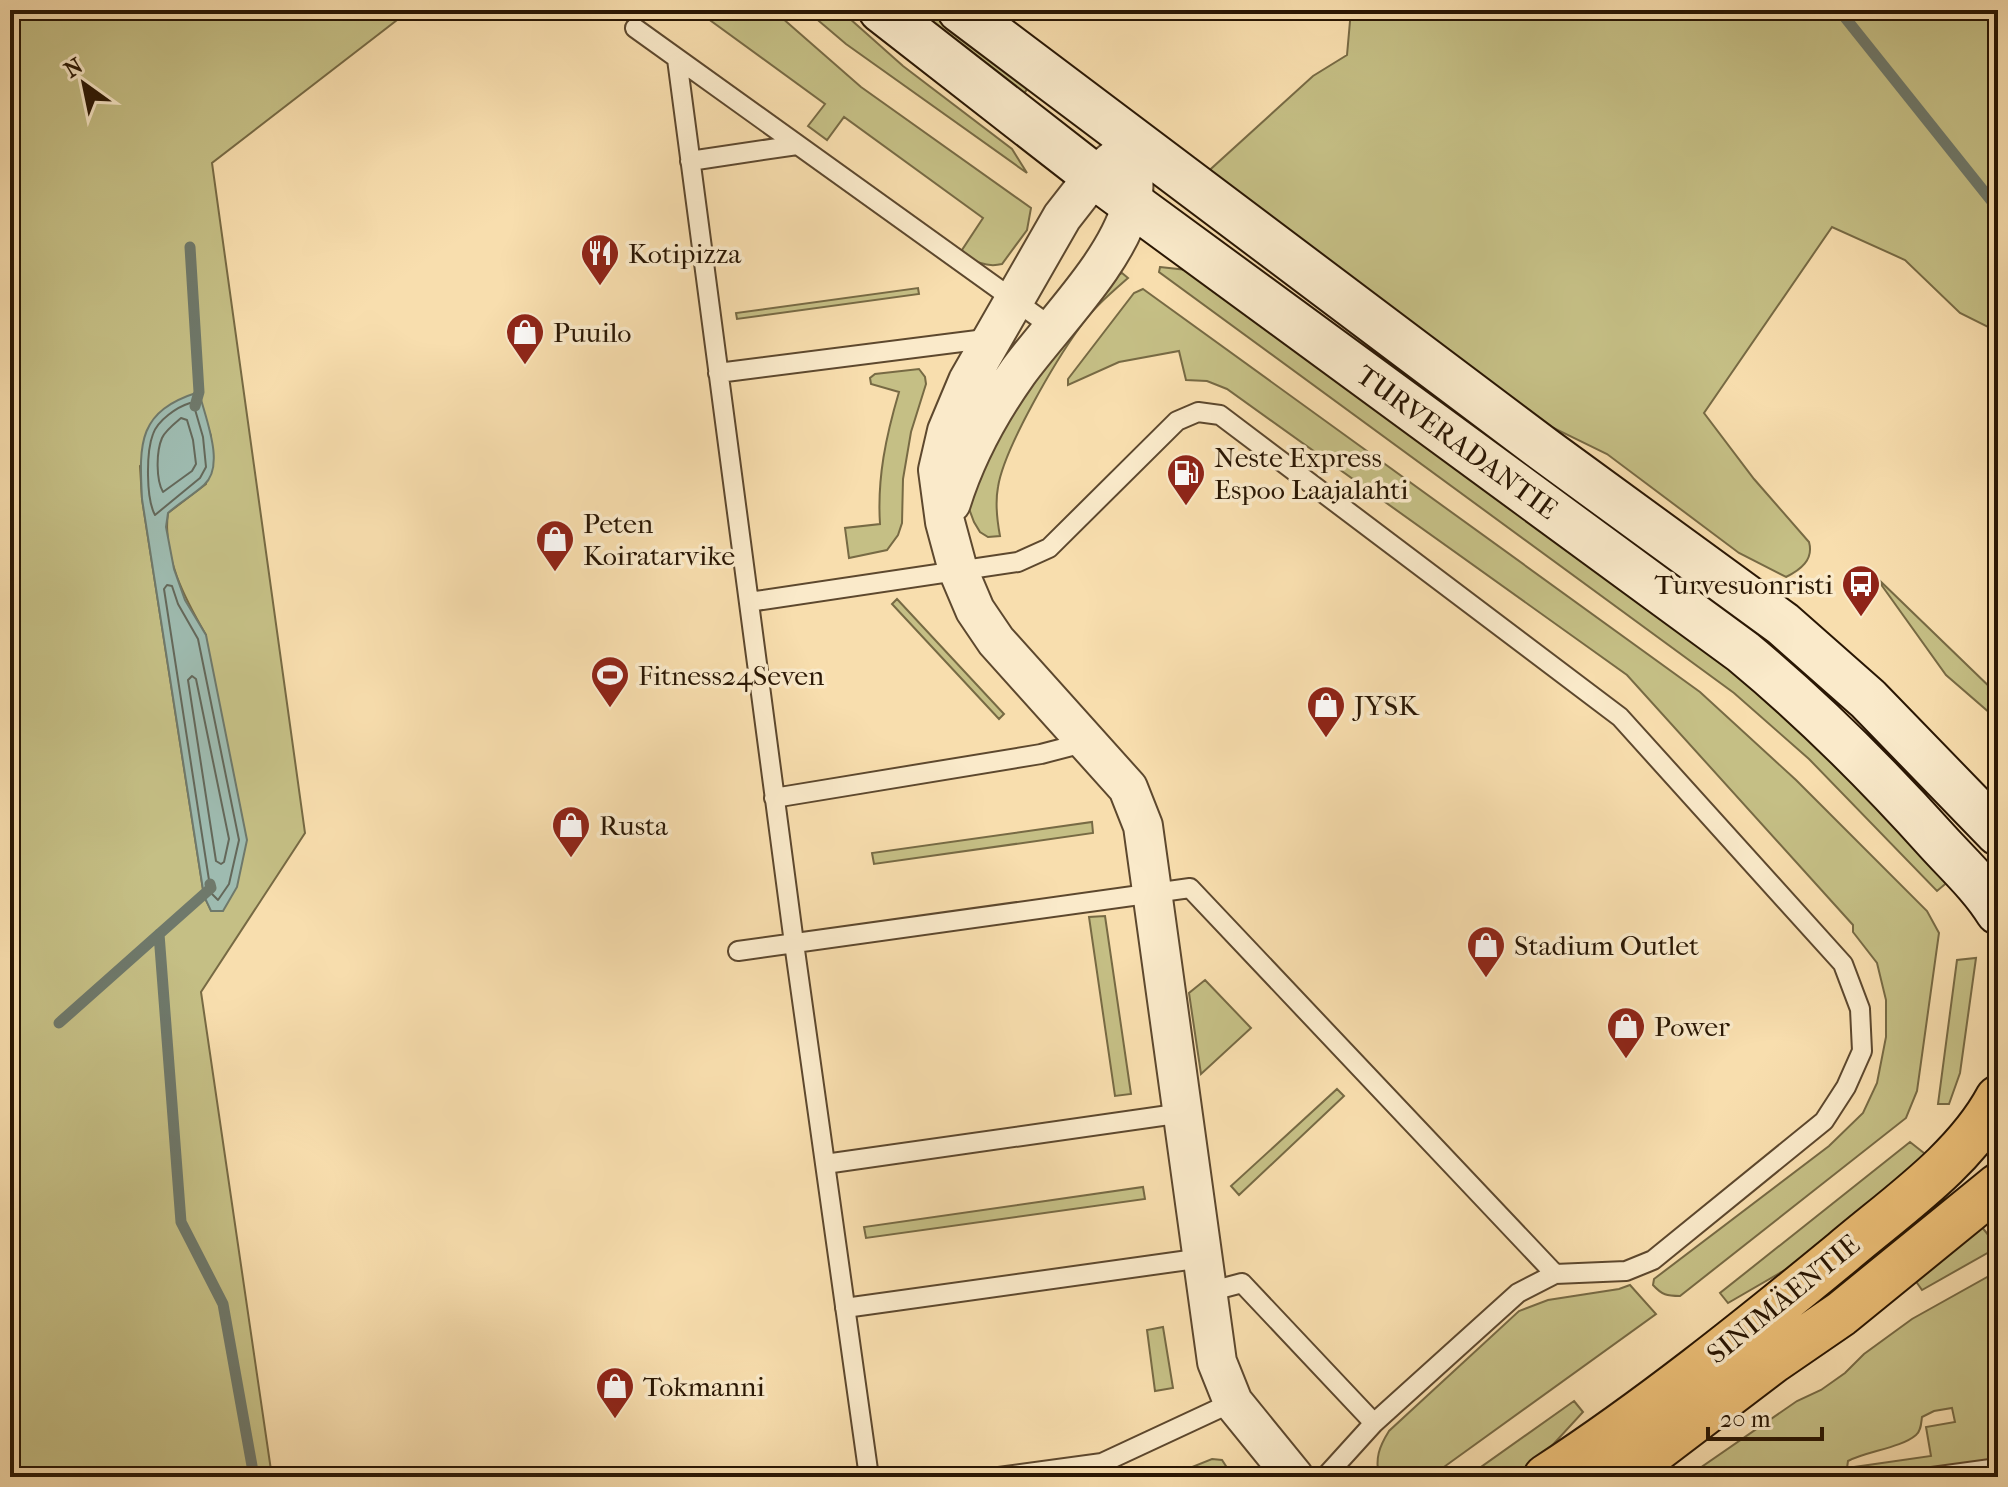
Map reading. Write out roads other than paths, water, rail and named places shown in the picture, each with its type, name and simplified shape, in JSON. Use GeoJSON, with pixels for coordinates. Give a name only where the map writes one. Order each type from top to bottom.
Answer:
{"type":"FeatureCollection","features":[{"type":"Feature","properties":{"kind":"main road","name":"TURVERADANTIE"},"geometry":{"type":"LineString","coordinates":[[881,10],[1094,176],[1743,652],[1797,696],[1867,766],[1998,912]]}},
{"type":"Feature","properties":{"kind":"main road","name":"TURVERADANTIE"},"geometry":{"type":"LineString","coordinates":[[960,10],[1546,451],[1783,624],[1868,699],[1998,833]]}},
{"type":"Feature","properties":{"kind":"main road","name":"TURVERADANTIE"},"geometry":{"type":"LineString","coordinates":[[1868,699],[1929,727],[1998,788]]}},
{"type":"Feature","properties":{"kind":"main road","name":"SINIMÄENTIE"},"geometry":{"type":"LineString","coordinates":[[1546,1477],[1652,1404],[1915,1192],[1986,1121],[1998,1098]]}},
{"type":"Feature","properties":{"kind":"main road","name":"SINIMÄENTIE"},"geometry":{"type":"LineString","coordinates":[[1620,1477],[1774,1360],[1841,1314],[1998,1186]]}},
{"type":"Feature","properties":{"kind":"street"},"geometry":{"type":"LineString","coordinates":[[1010,349],[1015,301],[1062,217],[1094,176],[1135,143]]}},
{"type":"Feature","properties":{"kind":"street"},"geometry":{"type":"LineString","coordinates":[[1135,143],[1132,204],[1108,255],[1053,328],[1010,349],[968,381],[947,431],[938,470],[945,522],[958,570],[975,610],[996,641],[1128,788],[1143,826],[1217,1362],[1233,1402],[1294,1477]]}},
{"type":"Feature","properties":{"kind":"lane"},"geometry":{"type":"LineString","coordinates":[[635,28],[1053,328]]}},
{"type":"Feature","properties":{"kind":"lane"},"geometry":{"type":"LineString","coordinates":[[677,59],[774,798],[869,1477]]}},
{"type":"Feature","properties":{"kind":"lane"},"geometry":{"type":"LineString","coordinates":[[690,161],[797,145]]}},
{"type":"Feature","properties":{"kind":"lane"},"geometry":{"type":"LineString","coordinates":[[718,373],[1010,349]]}},
{"type":"Feature","properties":{"kind":"lane"},"geometry":{"type":"LineString","coordinates":[[749,602],[1018,562],[1049,548],[1177,421],[1198,412],[1220,415],[1620,717],[1843,964],[1860,1009],[1862,1051],[1846,1087],[1824,1121],[1653,1260],[1626,1271],[1555,1274],[1518,1293],[1374,1423],[1325,1477]]}},
{"type":"Feature","properties":{"kind":"lane"},"geometry":{"type":"LineString","coordinates":[[774,798],[1041,754],[1087,742]]}},
{"type":"Feature","properties":{"kind":"lane"},"geometry":{"type":"LineString","coordinates":[[738,951],[1190,888],[1555,1274]]}},
{"type":"Feature","properties":{"kind":"lane"},"geometry":{"type":"LineString","coordinates":[[825,1164],[1183,1113]]}},
{"type":"Feature","properties":{"kind":"lane"},"geometry":{"type":"LineString","coordinates":[[845,1308],[1205,1275],[1242,1283],[1374,1423]]}},
{"type":"Feature","properties":{"kind":"lane"},"geometry":{"type":"LineString","coordinates":[[999,1477],[1102,1463],[1233,1402]]}},
{"type":"Feature","properties":{"kind":"lane"},"geometry":{"type":"LineString","coordinates":[[1932,1477],[1998,1468]]}},
{"type":"Feature","properties":{"kind":"water"},"geometry":{"type":"Polygon","coordinates":[[[199,392],[212,441],[213,466],[204,485],[168,513],[166,527],[174,569],[185,600],[206,635],[247,840],[237,887],[223,911],[211,911],[204,896],[142,499],[141,461],[146,431],[164,409],[199,392]]]}},
{"type":"Feature","properties":{"kind":"waterway"},"geometry":{"type":"LineString","coordinates":[[1839,10],[1998,209]]}},
{"type":"Feature","properties":{"kind":"waterway"},"geometry":{"type":"LineString","coordinates":[[190,247],[199,392],[195,406]]}},
{"type":"Feature","properties":{"kind":"waterway"},"geometry":{"type":"LineString","coordinates":[[59,1023],[211,888],[210,884]]}},
{"type":"Feature","properties":{"kind":"waterway"},"geometry":{"type":"LineString","coordinates":[[159,934],[181,1222],[223,1304],[254,1477]]}},
{"type":"Feature","properties":{"kind":"place","name":"Kotipizza"},"geometry":{"type":"Point","coordinates":[600,287]}},
{"type":"Feature","properties":{"kind":"place","name":"Puuilo"},"geometry":{"type":"Point","coordinates":[525,366]}},
{"type":"Feature","properties":{"kind":"place","name":"Neste Express Espoo Laajalahti"},"geometry":{"type":"Point","coordinates":[1186,507]}},
{"type":"Feature","properties":{"kind":"place","name":"Peten Koiratarvike"},"geometry":{"type":"Point","coordinates":[555,573]}},
{"type":"Feature","properties":{"kind":"place","name":"Turvesuonristi"},"geometry":{"type":"Point","coordinates":[1861,618]}},
{"type":"Feature","properties":{"kind":"place","name":"Fitness24Seven"},"geometry":{"type":"Point","coordinates":[610,709]}},
{"type":"Feature","properties":{"kind":"place","name":"JYSK"},"geometry":{"type":"Point","coordinates":[1326,739]}},
{"type":"Feature","properties":{"kind":"place","name":"Rusta"},"geometry":{"type":"Point","coordinates":[571,859]}},
{"type":"Feature","properties":{"kind":"place","name":"Stadium Outlet"},"geometry":{"type":"Point","coordinates":[1486,979]}},
{"type":"Feature","properties":{"kind":"place","name":"Power"},"geometry":{"type":"Point","coordinates":[1626,1060]}},
{"type":"Feature","properties":{"kind":"place","name":"Tokmanni"},"geometry":{"type":"Point","coordinates":[615,1420]}}]}
